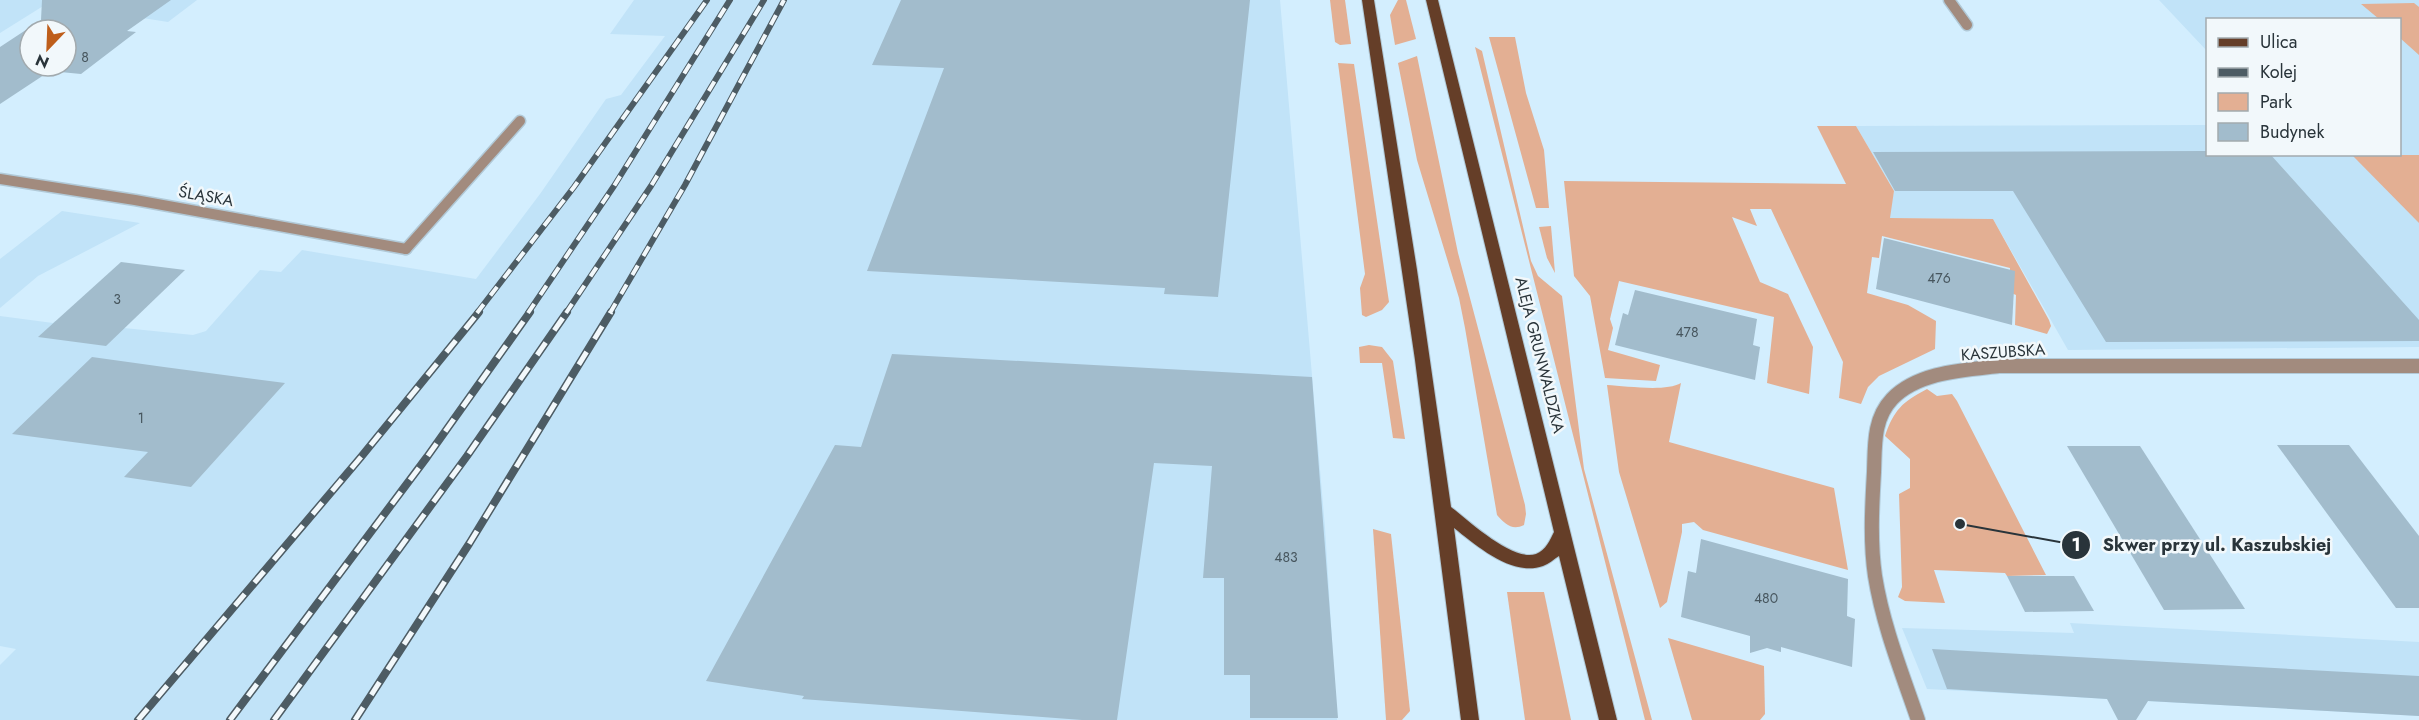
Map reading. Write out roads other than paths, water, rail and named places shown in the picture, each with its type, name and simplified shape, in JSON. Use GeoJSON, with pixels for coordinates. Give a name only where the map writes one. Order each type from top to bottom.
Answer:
{"type":"FeatureCollection","features":[{"type":"Feature","properties":{"kind":"main road"},"geometry":{"type":"LineString","coordinates":[[1368,0],[1420,332],[1445,511],[1470,720]]}},
{"type":"Feature","properties":{"kind":"main road","name":"ALEJA GRUNWALDZKA"},"geometry":{"type":"LineString","coordinates":[[1432,0],[1608,720]]}},
{"type":"Feature","properties":{"kind":"main road"},"geometry":{"type":"LineString","coordinates":[[1445,511],[1501,554],[1518,561],[1537,561],[1549,557],[1558,546],[1563,530]]}},
{"type":"Feature","properties":{"kind":"street"},"geometry":{"type":"LineString","coordinates":[[1949,0],[1967,25]]}},
{"type":"Feature","properties":{"kind":"street","name":"ŚLĄSKA"},"geometry":{"type":"LineString","coordinates":[[0,179],[135,200],[406,249],[520,121]]}},
{"type":"Feature","properties":{"kind":"street","name":"KASZUBSKA"},"geometry":{"type":"LineString","coordinates":[[1918,720],[1877,582],[1873,553],[1877,420],[1890,402],[1924,380],[1961,370],[2000,366],[2419,366]]}},
{"type":"Feature","properties":{"kind":"railway"},"geometry":{"type":"LineString","coordinates":[[477,313],[574,187],[707,0]]}},
{"type":"Feature","properties":{"kind":"railway"},"geometry":{"type":"LineString","coordinates":[[528,313],[614,186],[730,0]]}},
{"type":"Feature","properties":{"kind":"railway"},"geometry":{"type":"LineString","coordinates":[[566,313],[651,186],[764,0]]}},
{"type":"Feature","properties":{"kind":"railway"},"geometry":{"type":"LineString","coordinates":[[610,313],[685,185],[784,0]]}},
{"type":"Feature","properties":{"kind":"railway"},"geometry":{"type":"LineString","coordinates":[[138,720],[361,457],[479,312]]}},
{"type":"Feature","properties":{"kind":"railway"},"geometry":{"type":"LineString","coordinates":[[230,720],[427,457],[530,312]]}},
{"type":"Feature","properties":{"kind":"railway"},"geometry":{"type":"LineString","coordinates":[[274,720],[467,456],[567,312]]}},
{"type":"Feature","properties":{"kind":"railway"},"geometry":{"type":"LineString","coordinates":[[355,720],[469,544],[611,312]]}},
{"type":"Feature","properties":{"kind":"place","name":"Skwer przy ul. Kaszubskiej"},"geometry":{"type":"Point","coordinates":[1960,524]}}]}
